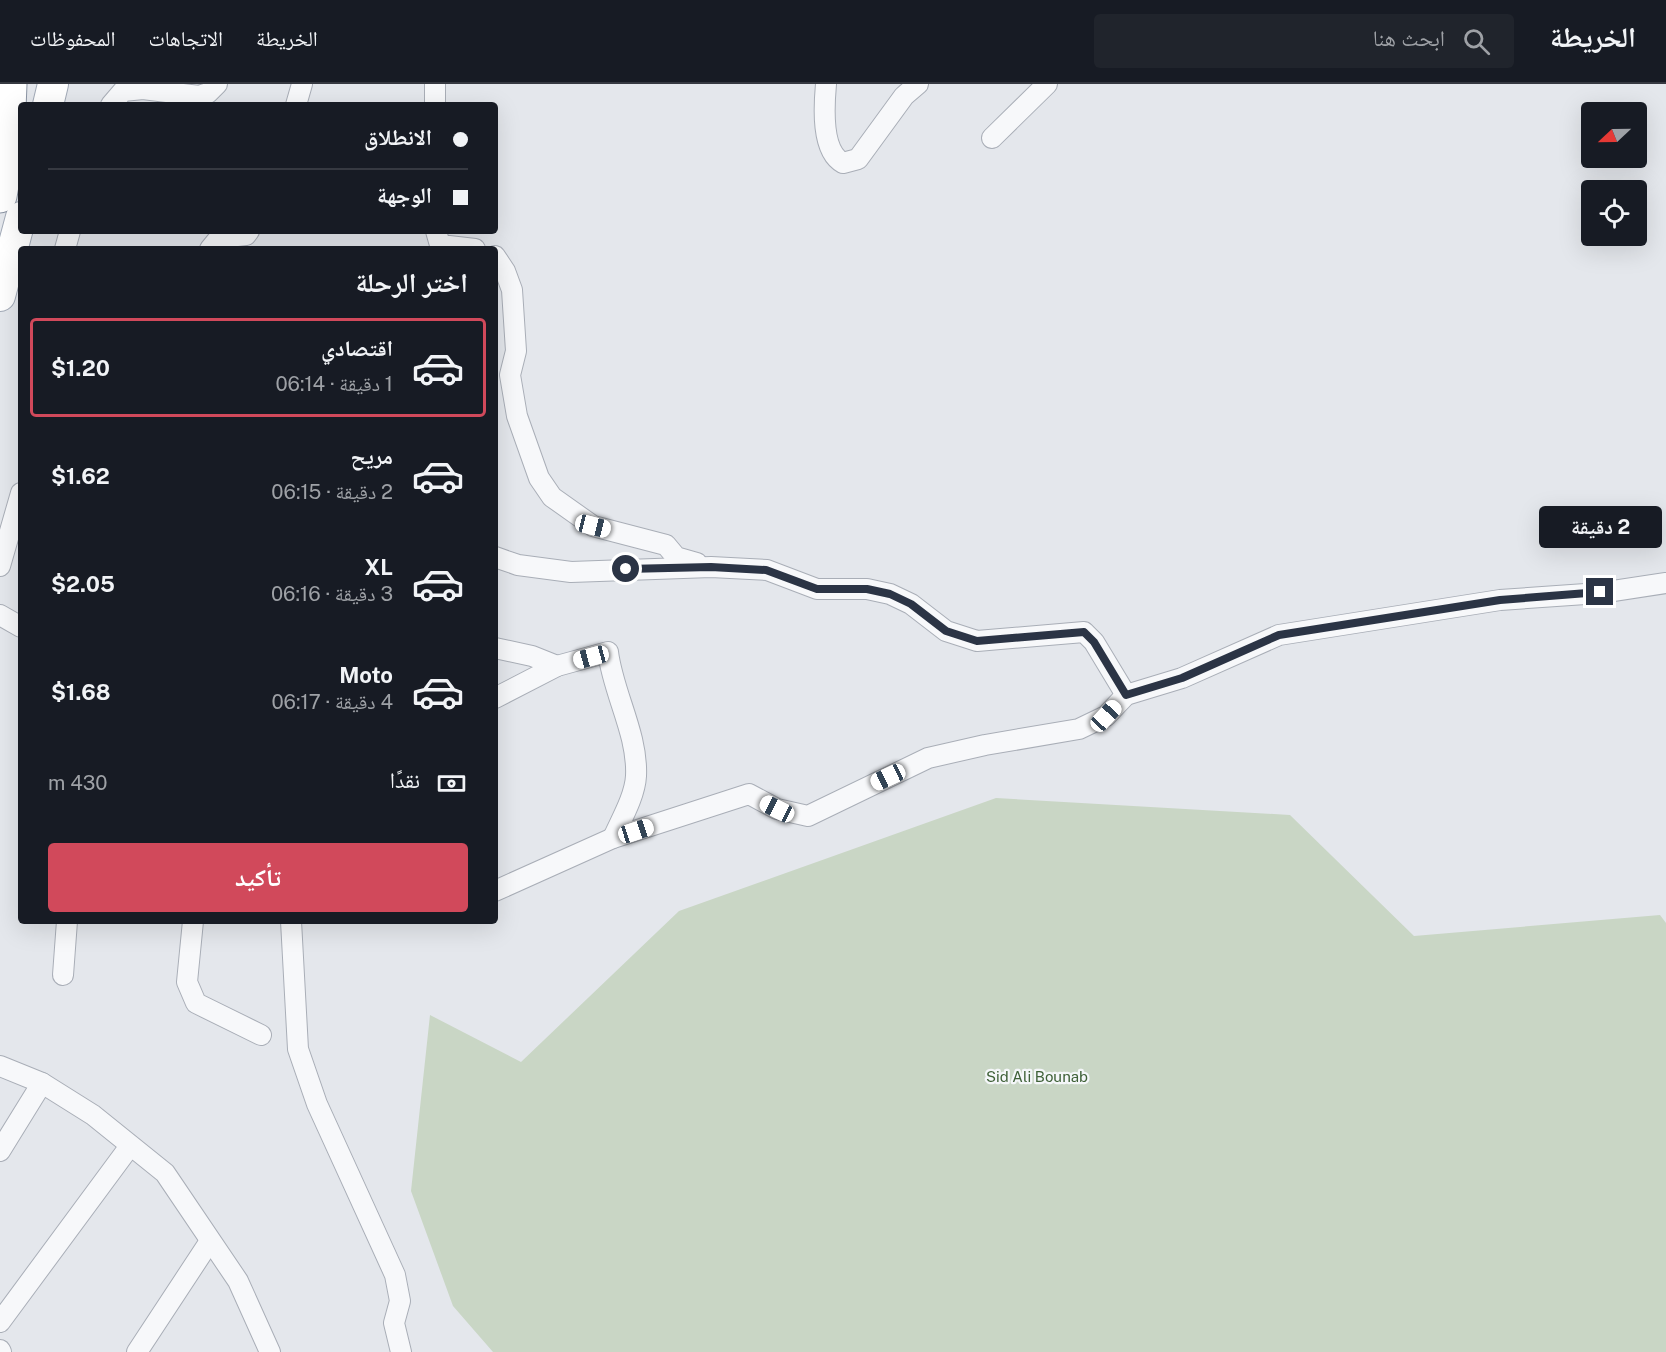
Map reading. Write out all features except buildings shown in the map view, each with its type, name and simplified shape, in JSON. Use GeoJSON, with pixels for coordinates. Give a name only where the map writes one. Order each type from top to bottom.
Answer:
{"type":"FeatureCollection","features":[{"type":"Feature","properties":{"kind":"highway"},"geometry":{"type":"LineString","coordinates":[[0,196],[7,157],[10,84]]}},
{"type":"Feature","properties":{"kind":"main road"},"geometry":{"type":"LineString","coordinates":[[49,102],[53,84]]}},
{"type":"Feature","properties":{"kind":"main road"},"geometry":{"type":"LineString","coordinates":[[0,296],[18,228]]}},
{"type":"Feature","properties":{"kind":"street"},"geometry":{"type":"LineString","coordinates":[[114,102],[123,91],[143,89],[199,96],[208,93],[217,84]]}},
{"type":"Feature","properties":{"kind":"street"},"geometry":{"type":"LineString","coordinates":[[297,102],[302,84]]}},
{"type":"Feature","properties":{"kind":"street"},"geometry":{"type":"LineString","coordinates":[[435,84],[435,102]]}},
{"type":"Feature","properties":{"kind":"street"},"geometry":{"type":"LineString","coordinates":[[825,84],[824,107],[829,142],[836,159],[843,163],[858,159],[904,96],[918,84]]}},
{"type":"Feature","properties":{"kind":"street"},"geometry":{"type":"LineString","coordinates":[[992,138],[1047,84]]}},
{"type":"Feature","properties":{"kind":"street"},"geometry":{"type":"LineString","coordinates":[[212,246],[219,238],[247,234]]}},
{"type":"Feature","properties":{"kind":"street"},"geometry":{"type":"LineString","coordinates":[[437,234],[440,245],[449,246]]}},
{"type":"Feature","properties":{"kind":"street"},"geometry":{"type":"LineString","coordinates":[[498,260],[505,271],[512,290],[516,351],[510,375],[517,416],[539,478],[552,497],[593,526],[666,545],[676,557],[711,567]]}},
{"type":"Feature","properties":{"kind":"street"},"geometry":{"type":"LineString","coordinates":[[0,566],[18,503]]}},
{"type":"Feature","properties":{"kind":"street"},"geometry":{"type":"LineString","coordinates":[[498,558],[519,565],[571,572],[711,567],[766,570],[817,589],[867,589],[890,594],[911,604],[946,631],[977,641],[1084,632],[1094,642],[1126,695]]}},
{"type":"Feature","properties":{"kind":"street"},"geometry":{"type":"LineString","coordinates":[[498,890],[613,838],[749,794],[777,809],[808,816],[928,758],[985,745],[1078,729],[1106,716],[1126,695],[1182,678],[1279,635],[1500,600],[1600,592],[1666,583]]}},
{"type":"Feature","properties":{"kind":"street"},"geometry":{"type":"LineString","coordinates":[[0,615],[18,625]]}},
{"type":"Feature","properties":{"kind":"street"},"geometry":{"type":"LineString","coordinates":[[498,649],[532,656],[557,666]]}},
{"type":"Feature","properties":{"kind":"street"},"geometry":{"type":"LineString","coordinates":[[498,696],[557,666],[608,652],[610,671],[631,742],[636,777],[613,838]]}},
{"type":"Feature","properties":{"kind":"street"},"geometry":{"type":"LineString","coordinates":[[63,975],[67,924]]}},
{"type":"Feature","properties":{"kind":"street"},"geometry":{"type":"LineString","coordinates":[[193,924],[186,982],[196,1003],[261,1035]]}},
{"type":"Feature","properties":{"kind":"street"},"geometry":{"type":"LineString","coordinates":[[291,924],[298,1049],[317,1104],[395,1275],[400,1301],[394,1323],[401,1352]]}},
{"type":"Feature","properties":{"kind":"street"},"geometry":{"type":"LineString","coordinates":[[0,1066],[42,1083],[93,1115],[165,1173],[238,1281],[270,1352]]}},
{"type":"Feature","properties":{"kind":"street"},"geometry":{"type":"LineString","coordinates":[[0,1151],[42,1083]]}},
{"type":"Feature","properties":{"kind":"street"},"geometry":{"type":"LineString","coordinates":[[0,1322],[130,1146]]}},
{"type":"Feature","properties":{"kind":"street"},"geometry":{"type":"LineString","coordinates":[[137,1352],[210,1240]]}},
{"type":"Feature","properties":{"kind":"green space","name":"Sid Ali Bounab"},"geometry":{"type":"Polygon","coordinates":[[[996,798],[1290,815],[1414,936],[1660,915],[1666,923],[1666,1352],[493,1352],[453,1306],[411,1191],[430,1015],[521,1062],[679,911],[996,798]]]}},
{"type":"Feature","properties":{"kind":"route"},"geometry":{"type":"LineString","coordinates":[[626,569],[711,567],[766,570],[817,589],[867,589],[890,594],[911,604],[946,631],[977,641],[1084,632],[1094,642],[1126,695],[1182,678],[1279,635],[1500,600],[1600,592]]}}]}
